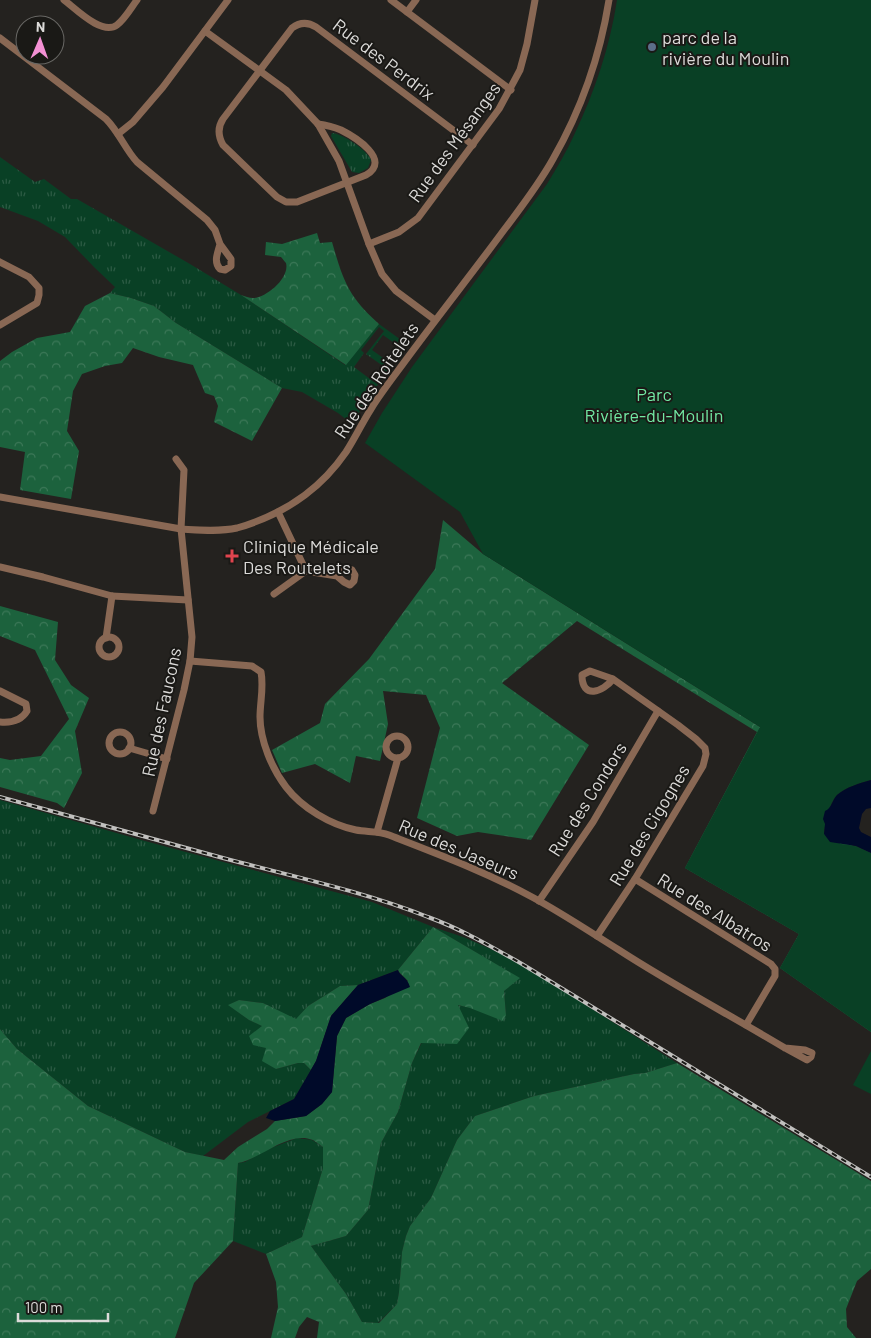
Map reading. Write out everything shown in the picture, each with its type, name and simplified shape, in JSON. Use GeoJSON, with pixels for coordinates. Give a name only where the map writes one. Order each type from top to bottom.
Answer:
{"type":"FeatureCollection","features":[{"type":"Feature","properties":{"kind":"street"},"geometry":{"type":"LineString","coordinates":[[64,0],[96,25],[103,28],[117,25],[137,0]]}},
{"type":"Feature","properties":{"kind":"street"},"geometry":{"type":"LineString","coordinates":[[118,134],[134,122],[158,93],[228,0]]}},
{"type":"Feature","properties":{"kind":"street"},"geometry":{"type":"LineString","coordinates":[[391,0],[511,90]]}},
{"type":"Feature","properties":{"kind":"street"},"geometry":{"type":"LineString","coordinates":[[407,12],[416,0]]}},
{"type":"Feature","properties":{"kind":"street","name":"Rue des Mésanges"},"geometry":{"type":"LineString","coordinates":[[369,244],[399,232],[418,218],[500,109],[511,90],[525,55],[535,0]]}},
{"type":"Feature","properties":{"kind":"street","name":"Rue des Roitelets"},"geometry":{"type":"LineString","coordinates":[[0,497],[181,529],[206,531],[236,528],[260,520],[278,512],[324,479],[347,451],[376,400],[523,205],[553,160],[574,120],[586,88],[600,43],[609,0]]}},
{"type":"Feature","properties":{"kind":"street","name":"Rue des Perdrix"},"geometry":{"type":"LineString","coordinates":[[347,184],[297,202],[286,202],[277,197],[223,145],[219,134],[220,124],[294,26],[300,23],[312,24],[473,145]]}},
{"type":"Feature","properties":{"kind":"street"},"geometry":{"type":"LineString","coordinates":[[205,31],[286,90],[318,124],[336,156],[378,268],[396,291],[435,320]]}},
{"type":"Feature","properties":{"kind":"street"},"geometry":{"type":"LineString","coordinates":[[0,38],[111,124],[137,162],[207,220],[215,230],[220,244]]}},
{"type":"Feature","properties":{"kind":"street"},"geometry":{"type":"LineString","coordinates":[[318,124],[342,131],[373,154],[375,164],[371,172],[347,184]]}},
{"type":"Feature","properties":{"kind":"street"},"geometry":{"type":"LineString","coordinates":[[0,262],[29,277],[39,288],[39,296],[36,303],[0,325]]}},
{"type":"Feature","properties":{"kind":"street","name":"Rue des Faucons"},"geometry":{"type":"LineString","coordinates":[[153,811],[190,662],[192,638],[181,529],[184,470],[176,459]]}},
{"type":"Feature","properties":{"kind":"street"},"geometry":{"type":"LineString","coordinates":[[278,512],[306,572]]}},
{"type":"Feature","properties":{"kind":"street"},"geometry":{"type":"LineString","coordinates":[[0,567],[43,576],[112,596],[188,600]]}},
{"type":"Feature","properties":{"kind":"street"},"geometry":{"type":"LineString","coordinates":[[274,594],[306,572],[337,576]]}},
{"type":"Feature","properties":{"kind":"street"},"geometry":{"type":"LineString","coordinates":[[106,638],[112,596]]}},
{"type":"Feature","properties":{"kind":"street","name":"Rue des Jaseurs"},"geometry":{"type":"LineString","coordinates":[[190,662],[252,666],[262,672],[260,716],[261,730],[266,749],[286,788],[306,807],[327,820],[357,830],[377,832],[395,837],[479,871],[539,901],[785,1048]]}},
{"type":"Feature","properties":{"kind":"street","name":"Rue des Cigognes"},"geometry":{"type":"LineString","coordinates":[[597,936],[635,879],[703,766],[706,754],[705,748],[696,740],[614,679]]}},
{"type":"Feature","properties":{"kind":"street"},"geometry":{"type":"LineString","coordinates":[[0,691],[26,704],[27,711],[23,718],[13,722],[0,722]]}},
{"type":"Feature","properties":{"kind":"street","name":"Rue des Condors"},"geometry":{"type":"LineString","coordinates":[[539,901],[593,822],[658,711]]}},
{"type":"Feature","properties":{"kind":"street"},"geometry":{"type":"LineString","coordinates":[[129,748],[167,759]]}},
{"type":"Feature","properties":{"kind":"street"},"geometry":{"type":"LineString","coordinates":[[377,832],[398,758]]}},
{"type":"Feature","properties":{"kind":"street","name":"Rue des Albatros"},"geometry":{"type":"LineString","coordinates":[[635,879],[771,964],[776,976],[746,1025]]}},
{"type":"Feature","properties":{"kind":"green space","name":"Parc Rivière-du-Moulin"},"geometry":{"type":"Polygon","coordinates":[[[617,0],[871,0],[871,780],[858,784],[837,795],[828,813],[824,834],[841,844],[856,846],[871,853],[871,1032],[780,968],[799,934],[685,868],[760,727],[483,554],[460,512],[365,443],[412,367],[547,184],[562,159],[595,85],[606,51],[617,0]]]}},
{"type":"Feature","properties":{"kind":"green space"},"geometry":{"type":"Polygon","coordinates":[[[332,133],[348,139],[360,147],[371,160],[368,168],[359,173],[352,172],[331,136],[332,133]]]}},
{"type":"Feature","properties":{"kind":"green space"},"geometry":{"type":"Polygon","coordinates":[[[0,157],[35,182],[44,179],[71,199],[77,199],[190,264],[241,295],[345,365],[379,324],[408,345],[404,350],[396,347],[397,345],[383,335],[372,350],[386,360],[388,358],[383,366],[366,354],[384,331],[379,327],[361,350],[364,353],[354,367],[374,382],[384,368],[388,367],[390,369],[369,396],[352,424],[338,413],[302,392],[282,388],[176,323],[154,306],[110,293],[115,287],[65,237],[38,221],[0,207],[0,157]]]}},
{"type":"Feature","properties":{"kind":"green space"},"geometry":{"type":"Polygon","coordinates":[[[317,233],[320,243],[332,242],[348,288],[361,306],[379,324],[346,365],[241,295],[253,298],[264,295],[281,281],[284,275],[286,263],[281,257],[265,255],[266,242],[282,244],[317,233]]]}},
{"type":"Feature","properties":{"kind":"green space"},"geometry":{"type":"Polygon","coordinates":[[[110,293],[154,306],[176,323],[282,388],[252,441],[214,422],[218,406],[214,396],[205,393],[193,365],[159,357],[133,348],[122,363],[105,366],[82,374],[73,391],[67,431],[79,451],[71,499],[20,490],[25,452],[0,447],[0,361],[37,338],[70,332],[85,306],[110,293]]]}},
{"type":"Feature","properties":{"kind":"green space"},"geometry":{"type":"Polygon","coordinates":[[[443,520],[483,554],[760,727],[824,834],[871,853],[871,1032],[780,968],[799,934],[685,868],[757,732],[577,621],[502,683],[589,745],[531,840],[478,832],[457,836],[417,818],[440,728],[426,695],[383,691],[388,724],[380,761],[356,756],[350,783],[315,764],[282,773],[272,750],[320,723],[325,704],[369,659],[435,569],[443,520]]]}},
{"type":"Feature","properties":{"kind":"green space"},"geometry":{"type":"Polygon","coordinates":[[[0,606],[58,622],[55,660],[71,685],[89,698],[75,731],[82,773],[64,808],[57,803],[0,787],[0,758],[10,760],[41,756],[69,719],[35,650],[0,636],[0,606]]]}},
{"type":"Feature","properties":{"kind":"green space"},"geometry":{"type":"Polygon","coordinates":[[[0,800],[372,902],[433,927],[398,970],[358,985],[340,986],[308,1006],[296,1020],[263,1003],[239,1000],[229,1005],[249,1020],[263,1026],[266,1047],[276,1069],[304,1063],[311,1070],[294,1099],[248,1122],[203,1156],[185,1152],[88,1106],[17,1049],[0,1029],[0,800]]]}},
{"type":"Feature","properties":{"kind":"green space"},"geometry":{"type":"Polygon","coordinates":[[[433,927],[466,938],[504,955],[677,1063],[645,1073],[534,1096],[475,1116],[457,1140],[431,1198],[410,1226],[402,1252],[397,1304],[378,1323],[362,1322],[346,1294],[311,1246],[346,1236],[368,1210],[381,1143],[398,1112],[412,1063],[422,1042],[457,1005],[506,1015],[504,991],[519,978],[433,927]]]}},
{"type":"Feature","properties":{"kind":"green space"},"geometry":{"type":"Polygon","coordinates":[[[433,927],[520,978],[504,991],[506,1015],[503,1021],[458,1005],[469,1028],[457,1044],[421,1043],[412,1063],[398,1112],[381,1143],[368,1210],[346,1236],[311,1246],[346,1294],[362,1322],[379,1323],[397,1304],[402,1252],[410,1226],[431,1198],[457,1140],[475,1116],[534,1096],[645,1073],[677,1063],[871,1181],[871,1269],[857,1281],[846,1309],[847,1327],[856,1338],[317,1338],[319,1322],[307,1317],[299,1327],[295,1338],[271,1338],[278,1307],[276,1282],[266,1254],[302,1237],[323,1168],[323,1147],[313,1140],[304,1138],[284,1142],[238,1163],[233,1241],[194,1283],[175,1338],[0,1338],[0,1029],[17,1049],[88,1106],[185,1152],[224,1160],[238,1147],[267,1129],[275,1121],[306,1116],[322,1104],[332,1092],[337,1036],[346,1018],[370,1004],[385,998],[408,981],[398,970],[433,927]]]}},
{"type":"Feature","properties":{"kind":"green space"},"geometry":{"type":"Polygon","coordinates":[[[358,985],[331,1016],[316,1061],[311,1070],[304,1063],[276,1069],[262,1061],[266,1048],[253,1045],[249,1036],[262,1026],[249,1020],[228,1005],[239,1000],[263,1003],[296,1019],[308,1006],[340,986],[358,985]]]}},
{"type":"Feature","properties":{"kind":"green space"},"geometry":{"type":"Polygon","coordinates":[[[871,1051],[871,1094],[853,1085],[871,1051]]]}},
{"type":"Feature","properties":{"kind":"green space"},"geometry":{"type":"Polygon","coordinates":[[[297,1138],[312,1140],[323,1147],[323,1168],[302,1237],[266,1254],[233,1241],[238,1163],[245,1162],[266,1150],[297,1138]]]}},
{"type":"Feature","properties":{"kind":"water"},"geometry":{"type":"Polygon","coordinates":[[[871,780],[871,808],[866,809],[862,814],[859,828],[861,832],[871,837],[871,853],[856,846],[830,842],[824,834],[825,824],[823,819],[825,811],[841,792],[871,780]]]}},
{"type":"Feature","properties":{"kind":"water"},"geometry":{"type":"Polygon","coordinates":[[[398,970],[410,987],[370,1004],[346,1018],[337,1036],[332,1092],[322,1104],[306,1116],[275,1121],[266,1118],[270,1111],[294,1099],[316,1061],[331,1016],[358,985],[398,970]]]}},
{"type":"Feature","properties":{"kind":"railway"},"geometry":{"type":"LineString","coordinates":[[0,797],[378,899],[452,927],[522,964],[871,1177]]}},
{"type":"Feature","properties":{"kind":"place","name":"parc de la rivière du Moulin"},"geometry":{"type":"Point","coordinates":[652,47]}},
{"type":"Feature","properties":{"kind":"place","name":"Clinique Médicale Des Routelets"},"geometry":{"type":"Point","coordinates":[232,556]}}]}
